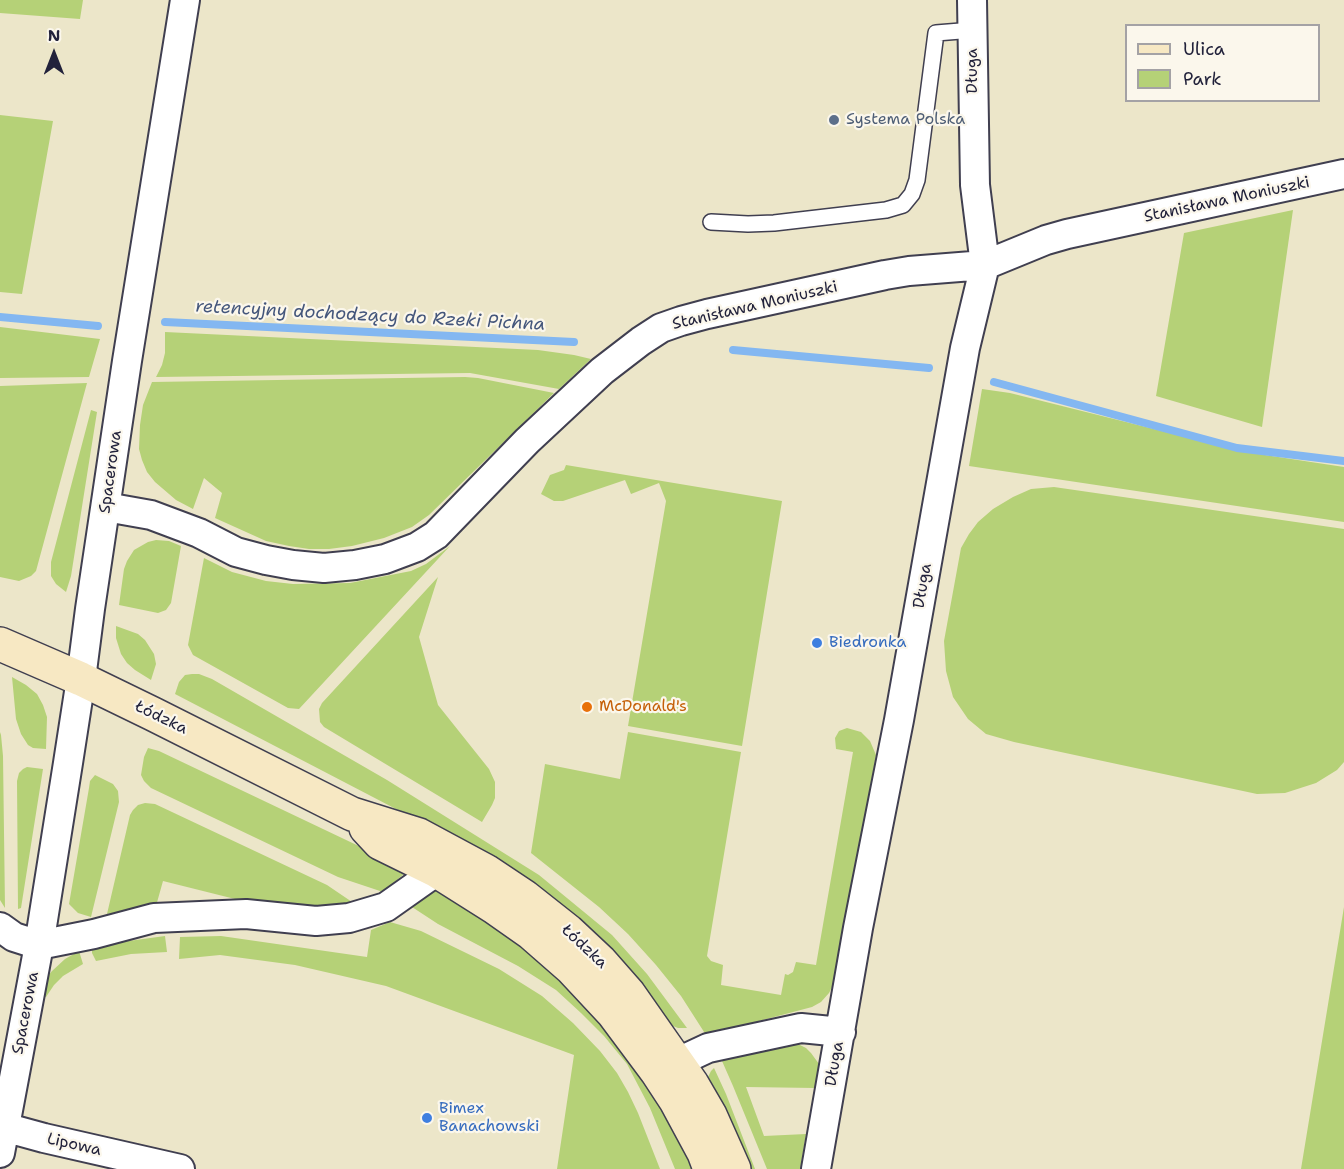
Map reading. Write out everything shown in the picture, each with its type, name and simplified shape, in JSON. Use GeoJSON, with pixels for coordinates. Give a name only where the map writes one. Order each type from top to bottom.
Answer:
{"type":"FeatureCollection","features":[{"type":"Feature","properties":{"kind":"main road","name":"Łódzka"},"geometry":{"type":"LineString","coordinates":[[0,644],[81,679],[352,814],[419,835],[486,872],[525,897],[568,931],[600,961],[629,994],[692,1084],[710,1115],[734,1169]]}},
{"type":"Feature","properties":{"kind":"main road","name":"Łódzka"},"geometry":{"type":"LineString","coordinates":[[352,814],[380,843],[437,872],[494,907],[531,933],[571,968],[613,1013],[657,1072],[676,1101],[710,1169]]}},
{"type":"Feature","properties":{"kind":"street","name":"Spacerowa"},"geometry":{"type":"LineString","coordinates":[[2,1135],[39,945],[81,679],[127,361],[185,0]]}},
{"type":"Feature","properties":{"kind":"street","name":"Długa"},"geometry":{"type":"LineString","coordinates":[[816,1169],[858,928],[899,720],[966,348],[985,265],[975,185],[972,0]]}},
{"type":"Feature","properties":{"kind":"street","name":"Stanisława Moniuszki"},"geometry":{"type":"LineString","coordinates":[[106,507],[151,515],[199,533],[236,552],[266,560],[324,568],[385,559],[417,547],[436,535],[495,472],[602,371],[661,328],[706,314],[885,275],[985,265],[1046,240],[1067,234],[1344,174]]}},
{"type":"Feature","properties":{"kind":"street"},"geometry":{"type":"LineString","coordinates":[[0,927],[14,937],[39,945],[94,934],[154,918],[246,914],[315,921],[349,918],[386,907],[437,872]]}},
{"type":"Feature","properties":{"kind":"street"},"geometry":{"type":"LineString","coordinates":[[678,1062],[708,1048],[801,1028],[841,1032]]}},
{"type":"Feature","properties":{"kind":"street","name":"Lipowa"},"geometry":{"type":"LineString","coordinates":[[2,1135],[44,1138],[142,1165],[180,1169]]}},
{"type":"Feature","properties":{"kind":"lane"},"geometry":{"type":"LineString","coordinates":[[711,222],[774,223],[886,210],[903,205],[912,194],[917,180],[936,33],[973,30]]}},
{"type":"Feature","properties":{"kind":"green space"},"geometry":{"type":"Polygon","coordinates":[[[0,0],[83,0],[80,19],[0,13],[0,0]]]}},
{"type":"Feature","properties":{"kind":"green space"},"geometry":{"type":"Polygon","coordinates":[[[0,115],[53,121],[22,294],[0,292],[0,115]]]}},
{"type":"Feature","properties":{"kind":"green space"},"geometry":{"type":"Polygon","coordinates":[[[1293,210],[1262,427],[1156,396],[1184,233],[1293,210]]]}},
{"type":"Feature","properties":{"kind":"green space"},"geometry":{"type":"Polygon","coordinates":[[[0,327],[100,339],[89,377],[0,378],[0,327]]]}},
{"type":"Feature","properties":{"kind":"green space"},"geometry":{"type":"Polygon","coordinates":[[[165,332],[538,350],[591,359],[559,389],[470,373],[156,377],[165,353],[165,332]]]}},
{"type":"Feature","properties":{"kind":"green space"},"geometry":{"type":"Polygon","coordinates":[[[465,377],[554,393],[429,515],[412,527],[384,538],[352,546],[309,549],[289,546],[266,541],[215,518],[222,493],[204,478],[193,509],[176,500],[155,482],[147,472],[139,449],[143,405],[152,382],[465,377]]]}},
{"type":"Feature","properties":{"kind":"green space"},"geometry":{"type":"Polygon","coordinates":[[[87,383],[36,571],[19,581],[0,577],[0,386],[87,383]]]}},
{"type":"Feature","properties":{"kind":"green space"},"geometry":{"type":"Polygon","coordinates":[[[982,389],[1010,393],[1222,446],[1344,467],[1344,522],[969,466],[982,389]]]}},
{"type":"Feature","properties":{"kind":"green space"},"geometry":{"type":"Polygon","coordinates":[[[91,410],[97,412],[71,576],[66,592],[56,584],[51,576],[51,562],[91,410]]]}},
{"type":"Feature","properties":{"kind":"green space"},"geometry":{"type":"Polygon","coordinates":[[[566,465],[782,501],[742,746],[628,726],[666,501],[659,483],[631,494],[625,480],[563,501],[554,501],[541,494],[550,475],[564,470],[566,465]]]}},
{"type":"Feature","properties":{"kind":"green space"},"geometry":{"type":"Polygon","coordinates":[[[1054,487],[1344,529],[1344,762],[1337,770],[1316,783],[1285,793],[1257,794],[1014,742],[986,734],[968,719],[953,697],[946,671],[944,641],[961,548],[978,522],[993,509],[1031,489],[1054,487]]]}},
{"type":"Feature","properties":{"kind":"green space"},"geometry":{"type":"Polygon","coordinates":[[[156,540],[169,541],[181,546],[171,603],[166,610],[158,613],[119,605],[127,561],[134,550],[156,540]]]}},
{"type":"Feature","properties":{"kind":"green space"},"geometry":{"type":"Polygon","coordinates":[[[450,546],[299,709],[288,708],[193,655],[188,645],[204,558],[232,572],[266,581],[293,584],[350,583],[411,571],[426,564],[450,546]]]}},
{"type":"Feature","properties":{"kind":"green space"},"geometry":{"type":"Polygon","coordinates":[[[438,577],[419,637],[438,705],[489,769],[495,782],[495,798],[482,822],[324,727],[320,722],[319,709],[322,703],[438,577]]]}},
{"type":"Feature","properties":{"kind":"green space"},"geometry":{"type":"Polygon","coordinates":[[[116,626],[138,634],[145,640],[154,654],[156,664],[151,680],[135,670],[121,654],[116,638],[116,626]]]}},
{"type":"Feature","properties":{"kind":"green space"},"geometry":{"type":"Polygon","coordinates":[[[192,674],[212,679],[387,780],[539,875],[612,935],[647,974],[687,1028],[678,1028],[668,1024],[442,833],[175,694],[179,682],[185,675],[192,674]]]}},
{"type":"Feature","properties":{"kind":"green space"},"geometry":{"type":"Polygon","coordinates":[[[12,677],[37,694],[43,705],[47,717],[46,749],[33,748],[28,745],[21,734],[16,719],[12,677]]]}},
{"type":"Feature","properties":{"kind":"green space"},"geometry":{"type":"Polygon","coordinates":[[[847,728],[861,732],[870,741],[876,755],[835,981],[829,993],[821,1002],[812,1007],[706,1035],[681,996],[628,934],[599,907],[531,853],[545,764],[620,779],[628,732],[741,752],[707,956],[711,961],[723,965],[721,985],[781,995],[785,974],[793,972],[796,962],[816,965],[853,752],[836,749],[835,738],[839,731],[847,728]]]}},
{"type":"Feature","properties":{"kind":"green space"},"geometry":{"type":"Polygon","coordinates":[[[0,732],[3,756],[5,908],[0,900],[0,732]]]}},
{"type":"Feature","properties":{"kind":"green space"},"geometry":{"type":"Polygon","coordinates":[[[148,748],[159,751],[405,868],[405,873],[383,892],[338,877],[151,788],[141,775],[148,748]]]}},
{"type":"Feature","properties":{"kind":"green space"},"geometry":{"type":"Polygon","coordinates":[[[27,767],[43,769],[21,908],[18,909],[17,781],[19,773],[27,767]]]}},
{"type":"Feature","properties":{"kind":"green space"},"geometry":{"type":"Polygon","coordinates":[[[95,775],[113,784],[118,791],[119,802],[91,917],[78,913],[69,904],[90,781],[95,775]]]}},
{"type":"Feature","properties":{"kind":"green space"},"geometry":{"type":"Polygon","coordinates":[[[155,804],[327,885],[355,904],[317,908],[263,906],[163,881],[156,906],[107,914],[130,815],[138,805],[155,804]]]}},
{"type":"Feature","properties":{"kind":"green space"},"geometry":{"type":"Polygon","coordinates":[[[436,887],[512,934],[587,1001],[642,1072],[696,1169],[675,1169],[650,1108],[627,1064],[581,1013],[556,990],[518,966],[438,924],[412,907],[436,887]]]}},
{"type":"Feature","properties":{"kind":"green space"},"geometry":{"type":"Polygon","coordinates":[[[1344,907],[1344,1169],[1301,1169],[1344,907]]]}},
{"type":"Feature","properties":{"kind":"green space"},"geometry":{"type":"Polygon","coordinates":[[[390,922],[421,931],[499,969],[542,996],[573,1023],[617,1073],[638,1113],[660,1169],[557,1169],[574,1055],[386,986],[295,965],[220,955],[179,959],[180,937],[221,936],[367,957],[371,930],[390,922]]]}},
{"type":"Feature","properties":{"kind":"green space"},"geometry":{"type":"Polygon","coordinates":[[[165,936],[167,952],[131,954],[96,961],[92,953],[92,946],[165,936]]]}},
{"type":"Feature","properties":{"kind":"green space"},"geometry":{"type":"Polygon","coordinates":[[[79,951],[83,964],[63,976],[46,997],[37,996],[41,984],[52,971],[65,959],[79,951]]]}},
{"type":"Feature","properties":{"kind":"green space"},"geometry":{"type":"Polygon","coordinates":[[[794,1042],[806,1048],[819,1064],[815,1088],[746,1087],[764,1136],[806,1134],[800,1169],[767,1169],[722,1061],[794,1042]]]}},
{"type":"Feature","properties":{"kind":"green space"},"geometry":{"type":"Polygon","coordinates":[[[714,1068],[755,1169],[746,1169],[705,1083],[714,1068]]]}},
{"type":"Feature","properties":{"kind":"waterway","name":"retencyjny dochodzący do Rzeki Pichna"},"geometry":{"type":"LineString","coordinates":[[0,317],[98,326]]}},
{"type":"Feature","properties":{"kind":"waterway","name":"retencyjny dochodzący do Rzeki Pichna"},"geometry":{"type":"LineString","coordinates":[[165,322],[574,342]]}},
{"type":"Feature","properties":{"kind":"waterway","name":"retencyjny dochodzący do Rzeki Pichna"},"geometry":{"type":"LineString","coordinates":[[733,350],[929,368]]}},
{"type":"Feature","properties":{"kind":"waterway","name":"retencyjny dochodzący do Rzeki Pichna"},"geometry":{"type":"LineString","coordinates":[[994,382],[1237,448],[1344,461]]}},
{"type":"Feature","properties":{"kind":"place","name":"Systema Polska"},"geometry":{"type":"Point","coordinates":[834,120]}},
{"type":"Feature","properties":{"kind":"place","name":"Biedronka"},"geometry":{"type":"Point","coordinates":[817,643]}},
{"type":"Feature","properties":{"kind":"place","name":"McDonald's"},"geometry":{"type":"Point","coordinates":[587,707]}},
{"type":"Feature","properties":{"kind":"place","name":"Bimex Banachowski"},"geometry":{"type":"Point","coordinates":[427,1118]}}]}
